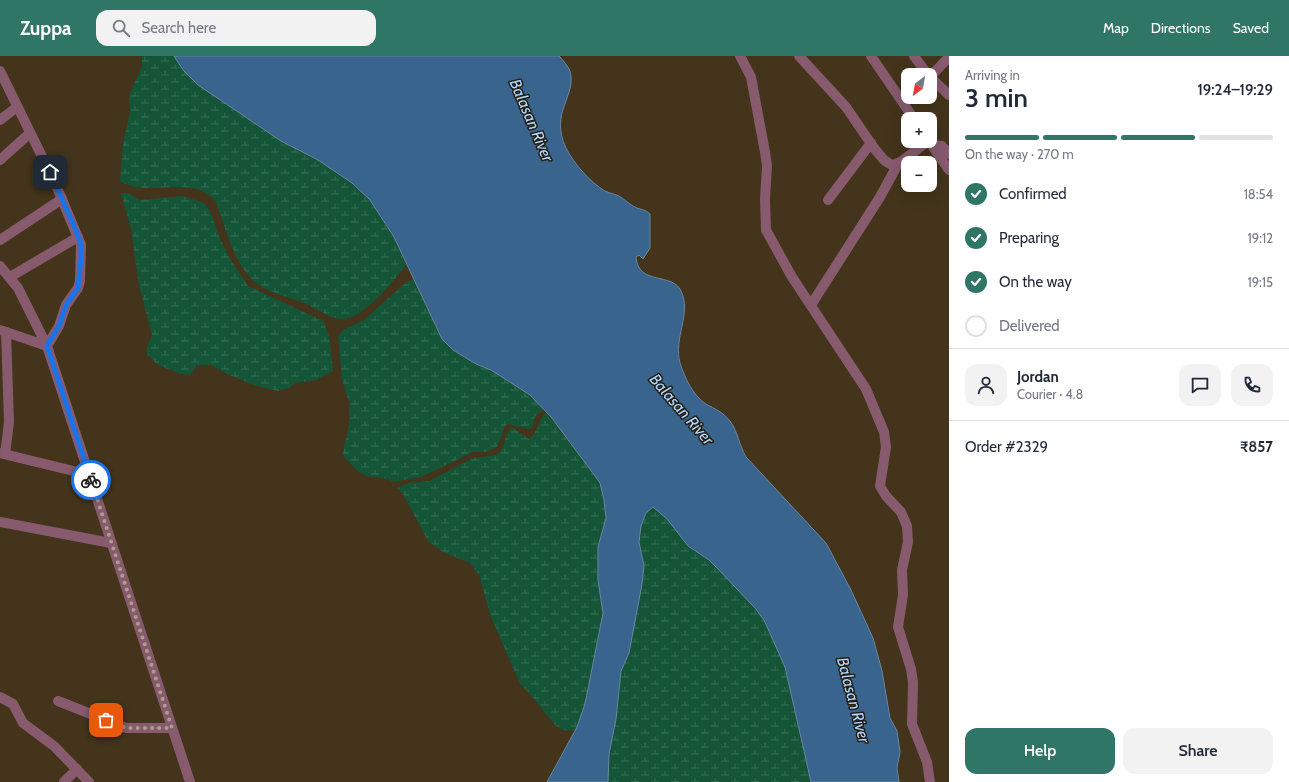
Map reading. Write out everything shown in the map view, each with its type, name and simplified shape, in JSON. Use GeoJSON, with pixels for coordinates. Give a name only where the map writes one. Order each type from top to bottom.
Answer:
{"type":"FeatureCollection","features":[{"type":"Feature","properties":{"kind":"street"},"geometry":{"type":"LineString","coordinates":[[740,56],[750,77],[765,152],[767,166],[765,199],[766,230],[792,276],[866,389],[884,432],[886,447],[880,486],[886,496],[901,512],[907,526],[908,542],[902,570],[903,595],[898,627],[911,669],[913,682],[912,724],[927,762],[930,782]]}},
{"type":"Feature","properties":{"kind":"street"},"geometry":{"type":"LineString","coordinates":[[799,56],[846,107],[870,143],[884,160],[890,164],[898,164]]}},
{"type":"Feature","properties":{"kind":"street"},"geometry":{"type":"LineString","coordinates":[[871,56],[909,112]]}},
{"type":"Feature","properties":{"kind":"street"},"geometry":{"type":"LineString","coordinates":[[914,56],[923,68]]}},
{"type":"Feature","properties":{"kind":"street"},"geometry":{"type":"LineString","coordinates":[[937,68],[949,57]]}},
{"type":"Feature","properties":{"kind":"street"},"geometry":{"type":"LineString","coordinates":[[0,70],[62,199],[78,237],[81,258],[80,281],[78,288],[66,305],[59,326],[47,346]]}},
{"type":"Feature","properties":{"kind":"street"},"geometry":{"type":"LineString","coordinates":[[937,84],[949,95]]}},
{"type":"Feature","properties":{"kind":"street"},"geometry":{"type":"LineString","coordinates":[[0,120],[17,107]]}},
{"type":"Feature","properties":{"kind":"street"},"geometry":{"type":"LineString","coordinates":[[0,160],[30,133]]}},
{"type":"Feature","properties":{"kind":"street"},"geometry":{"type":"LineString","coordinates":[[828,200],[870,143]]}},
{"type":"Feature","properties":{"kind":"street"},"geometry":{"type":"LineString","coordinates":[[937,144],[942,146],[949,154]]}},
{"type":"Feature","properties":{"kind":"street"},"geometry":{"type":"LineString","coordinates":[[812,305],[880,197],[898,164],[921,148]]}},
{"type":"Feature","properties":{"kind":"street"},"geometry":{"type":"LineString","coordinates":[[934,148],[949,170]]}},
{"type":"Feature","properties":{"kind":"street"},"geometry":{"type":"LineString","coordinates":[[0,240],[62,199]]}},
{"type":"Feature","properties":{"kind":"street"},"geometry":{"type":"LineString","coordinates":[[10,276],[78,237]]}},
{"type":"Feature","properties":{"kind":"street"},"geometry":{"type":"LineString","coordinates":[[0,266],[10,276],[28,305],[47,346],[190,782]]}},
{"type":"Feature","properties":{"kind":"street"},"geometry":{"type":"LineString","coordinates":[[47,346],[3,331],[9,422],[3,453],[90,475]]}},
{"type":"Feature","properties":{"kind":"street"},"geometry":{"type":"LineString","coordinates":[[0,522],[111,543]]}},
{"type":"Feature","properties":{"kind":"street"},"geometry":{"type":"LineString","coordinates":[[0,697],[13,704],[23,723],[54,746],[89,782]]}},
{"type":"Feature","properties":{"kind":"street"},"geometry":{"type":"LineString","coordinates":[[58,701],[126,728],[172,728]]}},
{"type":"Feature","properties":{"kind":"street"},"geometry":{"type":"LineString","coordinates":[[64,782],[77,769]]}},
{"type":"Feature","properties":{"kind":"green space"},"geometry":{"type":"Polygon","coordinates":[[[142,56],[174,56],[183,70],[198,85],[281,141],[318,160],[352,183],[370,200],[394,237],[406,265],[377,299],[358,314],[340,319],[304,303],[264,288],[258,285],[242,267],[233,249],[215,200],[200,190],[190,188],[139,187],[120,181],[123,143],[130,112],[129,96],[142,66],[142,56]]]}},
{"type":"Feature","properties":{"kind":"green space"},"geometry":{"type":"Polygon","coordinates":[[[121,193],[128,193],[139,200],[183,196],[204,203],[210,211],[220,239],[232,262],[248,286],[323,321],[329,335],[333,371],[316,380],[295,383],[289,388],[278,391],[254,385],[227,374],[211,365],[197,365],[190,375],[181,374],[158,365],[147,354],[147,348],[152,335],[139,285],[131,229],[121,193]]]}},
{"type":"Feature","properties":{"kind":"green space"},"geometry":{"type":"Polygon","coordinates":[[[413,279],[442,339],[453,350],[476,364],[491,370],[530,395],[544,409],[535,416],[532,428],[529,429],[508,424],[505,426],[497,447],[486,452],[473,452],[421,477],[392,482],[389,479],[367,476],[359,472],[344,457],[343,452],[349,425],[349,403],[342,379],[338,337],[343,330],[364,320],[403,285],[413,279]]]}},
{"type":"Feature","properties":{"kind":"green space"},"geometry":{"type":"Polygon","coordinates":[[[546,412],[600,483],[606,518],[598,547],[598,580],[603,613],[585,704],[577,727],[573,731],[563,730],[555,725],[520,684],[491,617],[479,575],[470,563],[443,552],[428,541],[403,494],[397,488],[409,483],[429,481],[473,458],[496,455],[503,448],[506,436],[511,428],[529,439],[546,412]]]}},
{"type":"Feature","properties":{"kind":"green space"},"geometry":{"type":"Polygon","coordinates":[[[653,507],[667,519],[688,546],[709,560],[717,568],[755,608],[764,620],[785,667],[811,782],[608,782],[609,754],[616,719],[621,671],[629,653],[644,566],[639,542],[641,526],[646,513],[653,507]]]}},
{"type":"Feature","properties":{"kind":"water","name":"Balasan River"},"geometry":{"type":"Polygon","coordinates":[[[174,56],[559,56],[570,71],[571,80],[570,89],[560,124],[566,148],[573,160],[583,172],[599,187],[650,214],[650,248],[643,259],[639,255],[636,257],[638,266],[643,272],[649,275],[677,285],[681,291],[684,299],[684,317],[678,354],[687,380],[701,400],[722,413],[730,421],[746,457],[826,543],[851,590],[873,638],[882,671],[890,718],[897,731],[900,752],[897,768],[899,782],[811,782],[785,667],[764,620],[755,608],[717,568],[709,560],[688,546],[667,519],[653,507],[646,513],[641,526],[639,542],[644,566],[642,584],[629,653],[621,671],[616,719],[609,754],[608,782],[547,782],[577,727],[585,704],[603,613],[598,580],[598,547],[606,518],[600,483],[551,417],[530,395],[491,370],[476,364],[453,350],[442,339],[394,237],[370,200],[352,183],[318,160],[281,141],[198,85],[183,70],[174,56]]]}},
{"type":"Feature","properties":{"kind":"way so far"},"geometry":{"type":"LineString","coordinates":[[91,480],[172,728],[126,728],[106,720]]}},
{"type":"Feature","properties":{"kind":"route"},"geometry":{"type":"LineString","coordinates":[[50,172],[77,233],[81,245],[81,258],[80,281],[78,288],[66,305],[59,326],[47,346],[91,480]]}}]}
